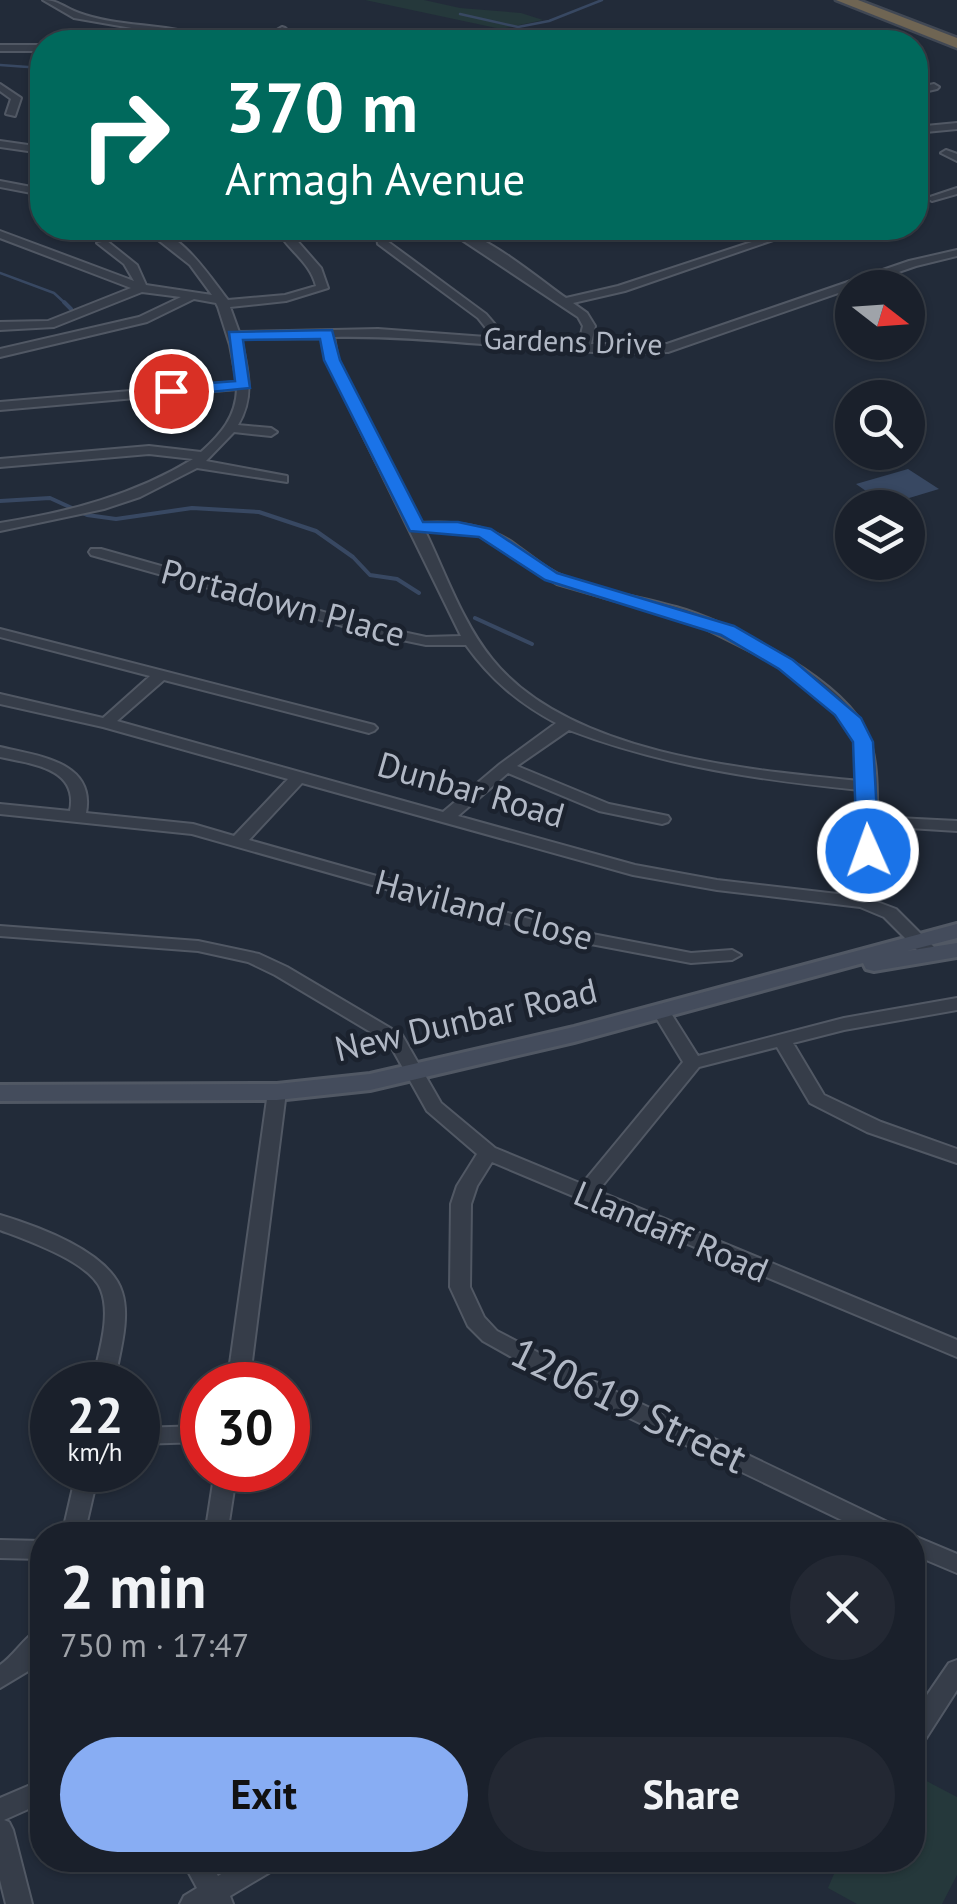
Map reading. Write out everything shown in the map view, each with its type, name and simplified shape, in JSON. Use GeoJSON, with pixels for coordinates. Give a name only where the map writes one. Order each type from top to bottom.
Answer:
{"type":"FeatureCollection","features":[{"type":"Feature","properties":{"kind":"highway"},"geometry":{"type":"LineString","coordinates":[[844,0],[923,30]]}},
{"type":"Feature","properties":{"kind":"highway"},"geometry":{"type":"LineString","coordinates":[[879,0],[957,29]]}},
{"type":"Feature","properties":{"kind":"highway"},"geometry":{"type":"LineString","coordinates":[[928,32],[957,43]]}},
{"type":"Feature","properties":{"kind":"street"},"geometry":{"type":"LineString","coordinates":[[48,0],[76,16],[158,30]]}},
{"type":"Feature","properties":{"kind":"street"},"geometry":{"type":"LineString","coordinates":[[0,48],[30,48]]}},
{"type":"Feature","properties":{"kind":"street"},"geometry":{"type":"LineString","coordinates":[[0,87],[16,98],[11,114]]}},
{"type":"Feature","properties":{"kind":"street"},"geometry":{"type":"LineString","coordinates":[[928,89],[934,88]]}},
{"type":"Feature","properties":{"kind":"street"},"geometry":{"type":"LineString","coordinates":[[928,129],[957,126]]}},
{"type":"Feature","properties":{"kind":"street"},"geometry":{"type":"LineString","coordinates":[[0,144],[30,148]]}},
{"type":"Feature","properties":{"kind":"street"},"geometry":{"type":"LineString","coordinates":[[0,184],[30,190]]}},
{"type":"Feature","properties":{"kind":"street"},"geometry":{"type":"LineString","coordinates":[[932,198],[957,191]]}},
{"type":"Feature","properties":{"kind":"street"},"geometry":{"type":"LineString","coordinates":[[0,234],[141,288],[223,302],[286,298],[322,288],[314,265],[291,240]]}},
{"type":"Feature","properties":{"kind":"street"},"geometry":{"type":"LineString","coordinates":[[0,527],[50,518],[134,493],[198,459],[230,428],[240,412],[244,385],[223,302],[213,282],[191,257],[166,240]]}},
{"type":"Feature","properties":{"kind":"street"},"geometry":{"type":"LineString","coordinates":[[382,240],[482,316],[492,328],[492,339]]}},
{"type":"Feature","properties":{"kind":"street"},"geometry":{"type":"LineString","coordinates":[[468,240],[567,301],[590,326],[584,346]]}},
{"type":"Feature","properties":{"kind":"street"},"geometry":{"type":"LineString","coordinates":[[567,301],[621,288],[767,240]]}},
{"type":"Feature","properties":{"kind":"street"},"geometry":{"type":"LineString","coordinates":[[104,243],[130,264],[142,280],[141,288]]}},
{"type":"Feature","properties":{"kind":"street","name":"Gardens Drive"},"geometry":{"type":"LineString","coordinates":[[234,336],[327,334],[492,339],[648,350],[696,341],[913,263],[957,252]]}},
{"type":"Feature","properties":{"kind":"street"},"geometry":{"type":"LineString","coordinates":[[0,326],[50,324],[141,288]]}},
{"type":"Feature","properties":{"kind":"street"},"geometry":{"type":"LineString","coordinates":[[6,352],[144,320],[189,298]]}},
{"type":"Feature","properties":{"kind":"street"},"geometry":{"type":"LineString","coordinates":[[327,334],[332,360],[471,640],[516,692],[568,722],[689,762],[866,786]]}},
{"type":"Feature","properties":{"kind":"street"},"geometry":{"type":"LineString","coordinates":[[0,406],[244,385]]}},
{"type":"Feature","properties":{"kind":"street"},"geometry":{"type":"LineString","coordinates":[[230,428],[270,432]]}},
{"type":"Feature","properties":{"kind":"street"},"geometry":{"type":"LineString","coordinates":[[0,463],[149,450],[282,478]]}},
{"type":"Feature","properties":{"kind":"street"},"geometry":{"type":"LineString","coordinates":[[417,527],[458,527],[485,533],[551,576],[680,613],[745,639],[786,664],[854,722],[863,742],[869,821],[868,881],[863,902]]}},
{"type":"Feature","properties":{"kind":"street","name":"Portadown Place"},"geometry":{"type":"LineString","coordinates":[[96,552],[380,632],[426,641],[471,640]]}},
{"type":"Feature","properties":{"kind":"street"},"geometry":{"type":"LineString","coordinates":[[0,633],[369,728]]}},
{"type":"Feature","properties":{"kind":"street"},"geometry":{"type":"LineString","coordinates":[[106,722],[163,673]]}},
{"type":"Feature","properties":{"kind":"street","name":"Dunbar Road"},"geometry":{"type":"LineString","coordinates":[[0,699],[106,722],[633,870],[717,885],[863,902],[890,913],[925,947]]}},
{"type":"Feature","properties":{"kind":"street"},"geometry":{"type":"LineString","coordinates":[[445,819],[506,767],[568,722]]}},
{"type":"Feature","properties":{"kind":"street"},"geometry":{"type":"LineString","coordinates":[[0,752],[56,767],[76,780],[82,793],[76,815]]}},
{"type":"Feature","properties":{"kind":"street"},"geometry":{"type":"LineString","coordinates":[[506,767],[605,808],[662,819]]}},
{"type":"Feature","properties":{"kind":"street"},"geometry":{"type":"LineString","coordinates":[[239,840],[298,778]]}},
{"type":"Feature","properties":{"kind":"street","name":"Haviland Close"},"geometry":{"type":"LineString","coordinates":[[0,809],[156,823],[239,840],[559,933],[691,958],[732,955]]}},
{"type":"Feature","properties":{"kind":"street"},"geometry":{"type":"LineString","coordinates":[[869,821],[957,826]]}},
{"type":"Feature","properties":{"kind":"street"},"geometry":{"type":"LineString","coordinates":[[925,947],[957,931]]}},
{"type":"Feature","properties":{"kind":"street","name":"Llandaff Road"},"geometry":{"type":"LineString","coordinates":[[0,932],[198,946],[253,958],[385,1030],[404,1050],[434,1107],[488,1152],[957,1349]]}},
{"type":"Feature","properties":{"kind":"street"},"geometry":{"type":"LineString","coordinates":[[925,947],[957,950]]}},
{"type":"Feature","properties":{"kind":"street","name":"New Dunbar Road"},"geometry":{"type":"LineString","coordinates":[[0,1092],[277,1092],[414,1074],[925,947]]}},
{"type":"Feature","properties":{"kind":"street"},"geometry":{"type":"LineString","coordinates":[[584,1195],[693,1063],[781,1039],[957,1004]]}},
{"type":"Feature","properties":{"kind":"street"},"geometry":{"type":"LineString","coordinates":[[662,1011],[693,1063]]}},
{"type":"Feature","properties":{"kind":"street"},"geometry":{"type":"LineString","coordinates":[[781,1039],[813,1094],[828,1106],[957,1156]]}},
{"type":"Feature","properties":{"kind":"street"},"geometry":{"type":"LineString","coordinates":[[241,1362],[277,1092]]}},
{"type":"Feature","properties":{"kind":"street","name":"120619 Street"},"geometry":{"type":"LineString","coordinates":[[488,1152],[474,1172],[461,1204],[460,1288],[470,1312],[490,1336],[575,1382],[867,1522]]}},
{"type":"Feature","properties":{"kind":"street"},"geometry":{"type":"LineString","coordinates":[[0,1222],[93,1266],[110,1284],[114,1305],[107,1362]]}},
{"type":"Feature","properties":{"kind":"street"},"geometry":{"type":"LineString","coordinates":[[76,1522],[83,1492]]}},
{"type":"Feature","properties":{"kind":"street"},"geometry":{"type":"LineString","coordinates":[[218,1522],[223,1492]]}},
{"type":"Feature","properties":{"kind":"street"},"geometry":{"type":"LineString","coordinates":[[0,1549],[30,1550]]}},
{"type":"Feature","properties":{"kind":"street"},"geometry":{"type":"LineString","coordinates":[[925,1550],[957,1564]]}},
{"type":"Feature","properties":{"kind":"street"},"geometry":{"type":"LineString","coordinates":[[0,1678],[30,1653]]}},
{"type":"Feature","properties":{"kind":"street"},"geometry":{"type":"LineString","coordinates":[[925,1719],[957,1670]]}},
{"type":"Feature","properties":{"kind":"street"},"geometry":{"type":"LineString","coordinates":[[0,1810],[30,1796]]}},
{"type":"Feature","properties":{"kind":"street"},"geometry":{"type":"LineString","coordinates":[[0,1830],[19,1904]]}},
{"type":"Feature","properties":{"kind":"street"},"geometry":{"type":"LineString","coordinates":[[199,1872],[208,1900],[250,1872]]}},
{"type":"Feature","properties":{"kind":"shaded area"},"geometry":{"type":"Polygon","coordinates":[[[365,0],[424,0],[460,8],[521,13],[543,20],[501,29],[365,0]]]}},
{"type":"Feature","properties":{"kind":"shaded area"},"geometry":{"type":"Polygon","coordinates":[[[925,1780],[957,1797],[957,1875],[942,1904],[857,1904],[828,1888],[835,1872],[925,1872],[925,1780]]]}},
{"type":"Feature","properties":{"kind":"water"},"geometry":{"type":"Polygon","coordinates":[[[910,470],[939,489],[925,493],[925,490],[865,490],[856,484],[910,470]]]}},
{"type":"Feature","properties":{"kind":"waterway"},"geometry":{"type":"LineString","coordinates":[[460,14],[518,27],[549,21],[602,0]]}},
{"type":"Feature","properties":{"kind":"waterway"},"geometry":{"type":"LineString","coordinates":[[0,65],[30,67]]}},
{"type":"Feature","properties":{"kind":"waterway"},"geometry":{"type":"LineString","coordinates":[[0,273],[54,293],[67,305]]}},
{"type":"Feature","properties":{"kind":"waterway"},"geometry":{"type":"LineString","coordinates":[[64,302],[67,305]]}},
{"type":"Feature","properties":{"kind":"waterway"},"geometry":{"type":"LineString","coordinates":[[67,305],[71,309]]}},
{"type":"Feature","properties":{"kind":"waterway"},"geometry":{"type":"LineString","coordinates":[[0,501],[50,498],[87,515],[116,519],[192,508],[259,512],[316,531],[353,557],[370,575],[397,579],[419,593]]}},
{"type":"Feature","properties":{"kind":"waterway"},"geometry":{"type":"LineString","coordinates":[[475,618],[532,644]]}},
{"type":"Feature","properties":{"kind":"route"},"geometry":{"type":"LineString","coordinates":[[171,391],[244,385],[234,336],[327,334],[332,360],[349,397],[417,527],[458,527],[485,533],[551,576],[727,630],[786,664],[854,722],[863,742],[868,851]]}}]}
